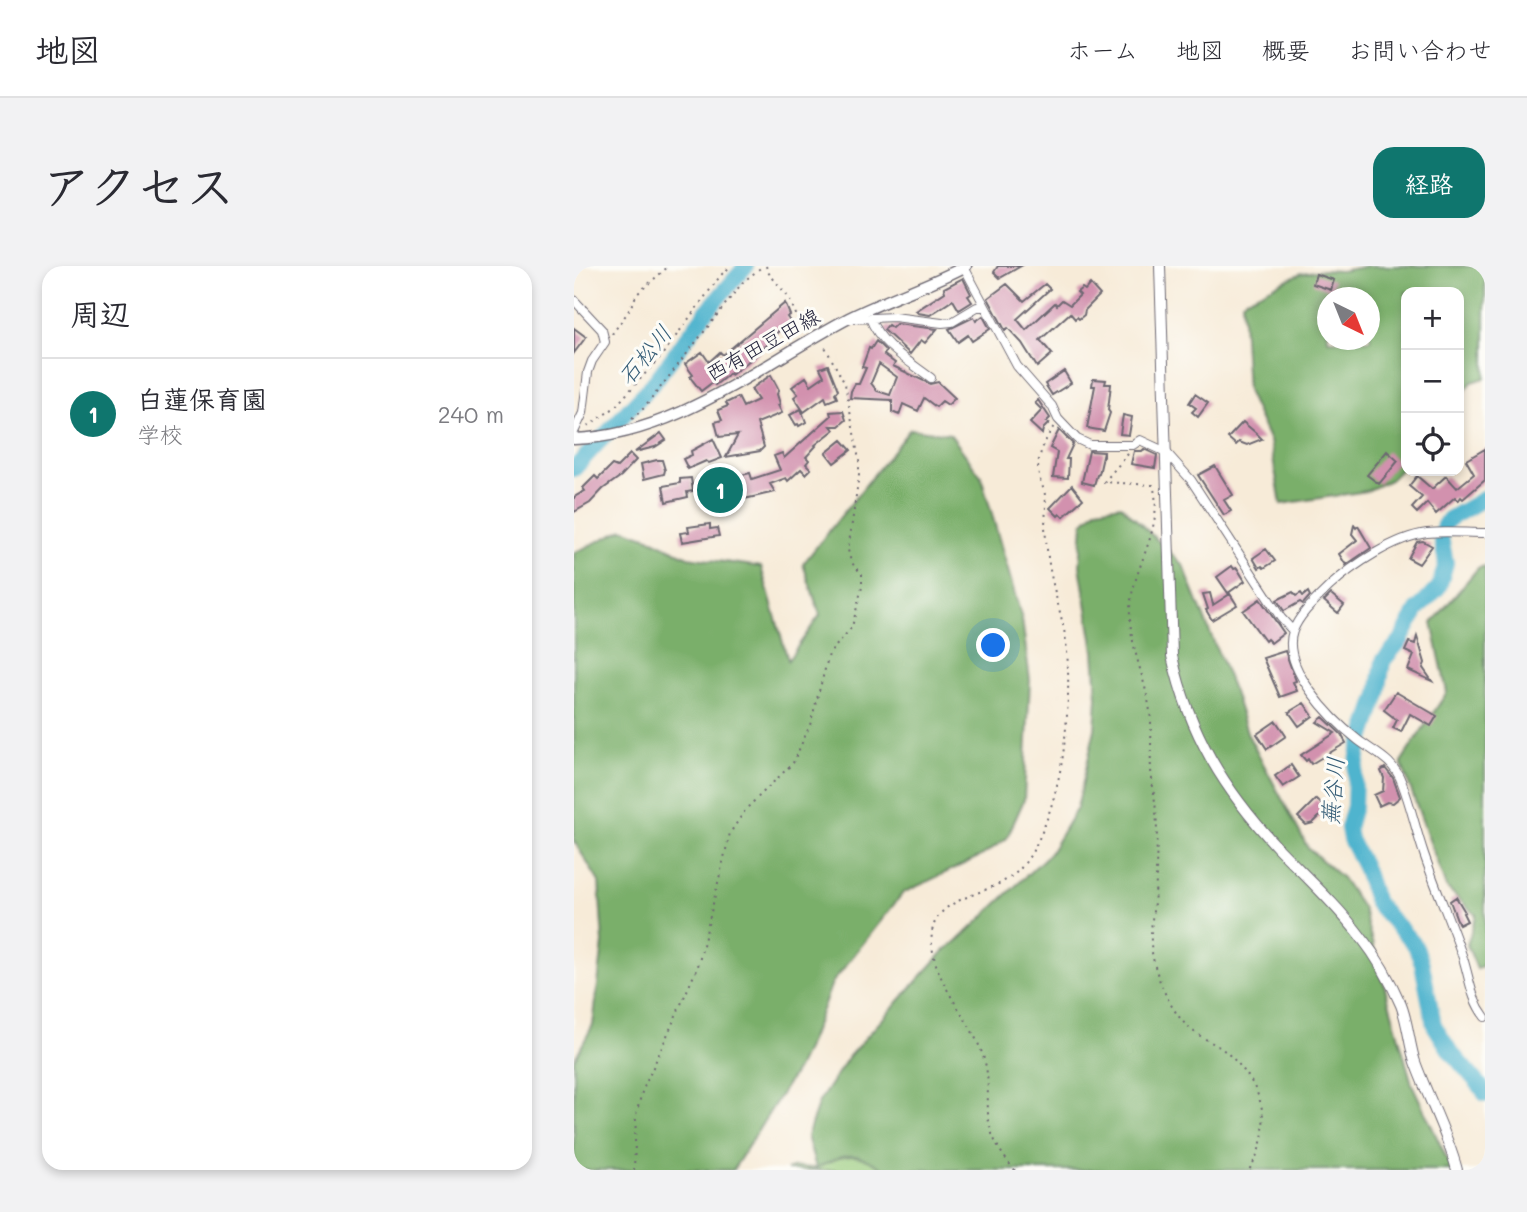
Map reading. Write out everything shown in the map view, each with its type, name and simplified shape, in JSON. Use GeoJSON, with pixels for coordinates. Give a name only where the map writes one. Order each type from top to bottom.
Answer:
{"type":"FeatureCollection","features":[{"type":"Feature","properties":{"kind":"main road","name":"西有田豆田線"},"geometry":{"type":"LineString","coordinates":[[577,434],[626,433],[672,417],[846,320],[965,267]]}},
{"type":"Feature","properties":{"kind":"street"},"geometry":{"type":"LineString","coordinates":[[1160,266],[1172,656],[1180,694],[1194,729],[1237,802],[1335,905],[1362,939],[1384,974],[1401,1006],[1415,1061],[1449,1140],[1457,1170]]}},
{"type":"Feature","properties":{"kind":"street"},"geometry":{"type":"LineString","coordinates":[[965,267],[983,307],[1017,366],[1052,406],[1058,419],[1077,439],[1090,445],[1133,445],[1140,440],[1166,452],[1191,480],[1281,618],[1293,631]]}},
{"type":"Feature","properties":{"kind":"street"},"geometry":{"type":"LineString","coordinates":[[574,300],[605,336],[605,342],[588,372],[583,413],[577,434]]}},
{"type":"Feature","properties":{"kind":"street"},"geometry":{"type":"LineString","coordinates":[[846,320],[894,317],[953,322],[977,307],[983,307]]}},
{"type":"Feature","properties":{"kind":"street"},"geometry":{"type":"LineString","coordinates":[[870,318],[875,331],[882,339],[931,378]]}},
{"type":"Feature","properties":{"kind":"street"},"geometry":{"type":"LineString","coordinates":[[1485,533],[1427,533],[1403,539],[1346,572],[1317,599],[1300,618],[1293,631],[1291,644],[1295,663],[1323,708],[1395,768],[1463,959],[1473,1000],[1485,1017]]}},
{"type":"Feature","properties":{"kind":"path"},"geometry":{"type":"LineString","coordinates":[[605,336],[611,335],[637,294],[669,266]]}},
{"type":"Feature","properties":{"kind":"path"},"geometry":{"type":"LineString","coordinates":[[577,434],[614,408],[676,340],[721,275],[731,266]]}},
{"type":"Feature","properties":{"kind":"path"},"geometry":{"type":"LineString","coordinates":[[626,433],[631,421],[645,407],[743,282],[764,266],[789,298],[845,384],[859,460],[848,550],[851,562],[862,573],[858,611],[852,627],[829,654],[810,725],[793,763],[746,809],[730,833],[698,966],[642,1092],[636,1115],[634,1170]]}},
{"type":"Feature","properties":{"kind":"path"},"geometry":{"type":"LineString","coordinates":[[1015,1170],[998,1148],[988,1116],[986,1063],[979,1043],[939,975],[932,950],[933,926],[937,916],[946,907],[996,887],[1019,870],[1038,839],[1058,783],[1068,701],[1066,644],[1049,565],[1045,495],[1038,472],[1045,440],[1058,419]]}},
{"type":"Feature","properties":{"kind":"path"},"geometry":{"type":"LineString","coordinates":[[1140,440],[1104,482],[1153,485],[1156,496],[1153,534],[1130,604],[1133,636],[1151,720],[1151,769],[1157,813],[1156,885],[1151,945],[1168,999],[1179,1017],[1195,1033],[1226,1052],[1242,1067],[1256,1087],[1261,1099],[1264,1128],[1259,1151],[1249,1170]]}},
{"type":"Feature","properties":{"kind":"green space"},"geometry":{"type":"Polygon","coordinates":[[[1368,266],[1485,266],[1485,378],[1472,382],[1464,392],[1464,287],[1401,287],[1401,469],[1390,480],[1367,491],[1281,504],[1270,441],[1247,391],[1242,301],[1301,273],[1341,271],[1368,266]]]}},
{"type":"Feature","properties":{"kind":"green space"},"geometry":{"type":"Polygon","coordinates":[[[910,429],[950,434],[981,476],[1022,619],[1030,680],[1024,800],[1007,838],[983,855],[903,893],[832,983],[797,1069],[733,1170],[574,1170],[574,1060],[593,1025],[603,943],[599,882],[574,841],[574,553],[623,529],[688,557],[761,567],[788,660],[820,615],[803,564],[910,429]]]}},
{"type":"Feature","properties":{"kind":"green space"},"geometry":{"type":"Polygon","coordinates":[[[1121,505],[1183,565],[1234,692],[1248,735],[1308,848],[1342,878],[1363,909],[1412,1084],[1447,1159],[1457,1170],[885,1170],[866,1159],[851,1156],[816,1168],[807,1136],[819,1102],[849,1056],[946,949],[957,942],[1050,853],[1077,808],[1095,729],[1097,697],[1094,651],[1080,566],[1083,523],[1097,509],[1121,505]]]}},
{"type":"Feature","properties":{"kind":"green space"},"geometry":{"type":"Polygon","coordinates":[[[1485,566],[1485,964],[1477,969],[1467,945],[1476,915],[1446,887],[1401,762],[1447,692],[1432,623],[1478,568],[1485,566]]]}},
{"type":"Feature","properties":{"kind":"green space"},"geometry":{"type":"Polygon","coordinates":[[[858,1155],[885,1170],[787,1170],[794,1167],[816,1168],[838,1158],[858,1155]]]}},
{"type":"Feature","properties":{"kind":"building"},"geometry":{"type":"Polygon","coordinates":[[[998,266],[1021,266],[1000,278],[994,272],[998,266]]]}},
{"type":"Feature","properties":{"kind":"building"},"geometry":{"type":"Polygon","coordinates":[[[1316,274],[1334,280],[1332,287],[1313,284],[1316,274]]]}},
{"type":"Feature","properties":{"kind":"building"},"geometry":{"type":"Polygon","coordinates":[[[963,278],[972,302],[959,310],[953,300],[930,315],[916,311],[945,292],[944,288],[963,278]]]}},
{"type":"Feature","properties":{"kind":"building"},"geometry":{"type":"Polygon","coordinates":[[[1007,284],[1024,301],[1045,284],[1050,289],[1017,319],[1026,330],[1055,303],[1057,305],[1062,300],[1070,305],[1080,295],[1077,292],[1082,288],[1085,290],[1090,284],[1100,295],[1079,319],[1075,319],[1070,313],[1040,340],[1052,354],[1037,367],[1022,343],[1008,328],[1005,330],[988,298],[1007,284]]]}},
{"type":"Feature","properties":{"kind":"building"},"geometry":{"type":"Polygon","coordinates":[[[785,303],[790,315],[787,317],[793,326],[785,333],[781,329],[771,338],[769,344],[731,375],[730,373],[715,385],[713,382],[701,391],[690,377],[693,375],[685,364],[702,352],[709,362],[720,352],[723,355],[785,303]]]}},
{"type":"Feature","properties":{"kind":"building"},"geometry":{"type":"Polygon","coordinates":[[[983,316],[990,329],[972,341],[968,335],[958,342],[949,329],[974,317],[976,321],[983,316]]]}},
{"type":"Feature","properties":{"kind":"building"},"geometry":{"type":"Polygon","coordinates":[[[896,324],[937,329],[925,343],[921,340],[910,354],[884,330],[888,325],[892,328],[896,324]]]}},
{"type":"Feature","properties":{"kind":"building"},"geometry":{"type":"Polygon","coordinates":[[[574,328],[586,337],[574,353],[574,328]]]}},
{"type":"Feature","properties":{"kind":"building"},"geometry":{"type":"Polygon","coordinates":[[[876,341],[886,351],[884,355],[895,363],[893,366],[930,384],[938,382],[955,398],[948,405],[942,401],[936,407],[924,398],[918,411],[903,404],[899,415],[892,412],[892,400],[850,398],[851,391],[855,384],[859,384],[866,368],[862,367],[869,348],[871,349],[876,341]],[[879,364],[871,383],[877,391],[890,395],[897,377],[879,364]]]}},
{"type":"Feature","properties":{"kind":"building"},"geometry":{"type":"Polygon","coordinates":[[[828,365],[838,390],[835,393],[837,398],[827,402],[825,397],[804,412],[794,397],[798,394],[792,387],[806,377],[811,385],[824,376],[820,368],[828,365]]]}},
{"type":"Feature","properties":{"kind":"building"},"geometry":{"type":"Polygon","coordinates":[[[1064,371],[1071,383],[1052,395],[1045,384],[1064,371]]]}},
{"type":"Feature","properties":{"kind":"building"},"geometry":{"type":"Polygon","coordinates":[[[771,375],[779,390],[778,405],[782,413],[757,423],[764,447],[760,451],[726,457],[738,435],[719,437],[715,422],[722,420],[718,410],[738,397],[743,407],[758,400],[751,389],[771,375]]]}},
{"type":"Feature","properties":{"kind":"building"},"geometry":{"type":"Polygon","coordinates":[[[1093,379],[1106,380],[1105,384],[1111,384],[1108,410],[1110,413],[1104,431],[1087,428],[1095,386],[1092,386],[1093,379]]]}},
{"type":"Feature","properties":{"kind":"building"},"geometry":{"type":"Polygon","coordinates":[[[1195,394],[1208,403],[1198,417],[1192,412],[1196,408],[1189,403],[1195,394]]]}},
{"type":"Feature","properties":{"kind":"building"},"geometry":{"type":"Polygon","coordinates":[[[1038,400],[1050,418],[1042,434],[1030,423],[1042,410],[1035,403],[1038,400]]]}},
{"type":"Feature","properties":{"kind":"building"},"geometry":{"type":"Polygon","coordinates":[[[801,409],[806,422],[799,426],[790,415],[801,409]]]}},
{"type":"Feature","properties":{"kind":"building"},"geometry":{"type":"Polygon","coordinates":[[[843,411],[846,420],[839,426],[831,426],[834,430],[815,445],[806,457],[809,460],[806,464],[811,469],[806,474],[801,469],[788,481],[786,478],[770,484],[775,492],[740,500],[737,504],[719,509],[715,492],[702,495],[701,488],[739,480],[738,476],[750,473],[752,479],[780,470],[774,456],[782,453],[784,458],[831,416],[830,412],[843,411]]]}},
{"type":"Feature","properties":{"kind":"building"},"geometry":{"type":"Polygon","coordinates":[[[1123,415],[1132,417],[1129,435],[1120,434],[1123,415]]]}},
{"type":"Feature","properties":{"kind":"building"},"geometry":{"type":"Polygon","coordinates":[[[1243,422],[1262,439],[1247,445],[1239,442],[1236,445],[1228,438],[1243,422]]]}},
{"type":"Feature","properties":{"kind":"building"},"geometry":{"type":"Polygon","coordinates":[[[1059,430],[1073,444],[1066,459],[1069,459],[1068,478],[1053,477],[1057,452],[1050,448],[1059,430]]]}},
{"type":"Feature","properties":{"kind":"building"},"geometry":{"type":"Polygon","coordinates":[[[661,433],[666,440],[655,447],[635,452],[661,433]]]}},
{"type":"Feature","properties":{"kind":"building"},"geometry":{"type":"Polygon","coordinates":[[[713,439],[722,458],[688,469],[683,459],[692,455],[691,451],[713,439]]]}},
{"type":"Feature","properties":{"kind":"building"},"geometry":{"type":"Polygon","coordinates":[[[842,440],[851,450],[834,463],[826,453],[842,440]]]}},
{"type":"Feature","properties":{"kind":"building"},"geometry":{"type":"Polygon","coordinates":[[[1144,449],[1157,455],[1155,468],[1131,464],[1134,451],[1144,449]]]}},
{"type":"Feature","properties":{"kind":"building"},"geometry":{"type":"Polygon","coordinates":[[[1485,449],[1485,480],[1463,499],[1461,497],[1458,501],[1455,497],[1436,514],[1427,503],[1417,513],[1412,508],[1422,497],[1409,486],[1417,476],[1432,489],[1446,476],[1457,488],[1474,474],[1466,460],[1485,449]]]}},
{"type":"Feature","properties":{"kind":"building"},"geometry":{"type":"Polygon","coordinates":[[[1089,451],[1104,452],[1094,485],[1082,482],[1089,451]]]}},
{"type":"Feature","properties":{"kind":"building"},"geometry":{"type":"Polygon","coordinates":[[[1387,451],[1398,461],[1379,484],[1367,475],[1387,451]]]}},
{"type":"Feature","properties":{"kind":"building"},"geometry":{"type":"Polygon","coordinates":[[[630,454],[636,460],[621,476],[590,503],[574,512],[574,497],[585,491],[583,488],[595,476],[598,479],[612,465],[617,467],[630,454]]]}},
{"type":"Feature","properties":{"kind":"building"},"geometry":{"type":"Polygon","coordinates":[[[662,460],[664,474],[644,479],[641,464],[662,460]]]}},
{"type":"Feature","properties":{"kind":"building"},"geometry":{"type":"Polygon","coordinates":[[[1215,466],[1233,495],[1224,500],[1231,511],[1224,515],[1198,475],[1215,466]]]}},
{"type":"Feature","properties":{"kind":"building"},"geometry":{"type":"Polygon","coordinates":[[[691,478],[693,491],[687,492],[688,497],[666,502],[663,486],[691,478]]]}},
{"type":"Feature","properties":{"kind":"building"},"geometry":{"type":"Polygon","coordinates":[[[1072,485],[1083,499],[1063,517],[1060,514],[1058,516],[1050,508],[1072,485]]]}},
{"type":"Feature","properties":{"kind":"building"},"geometry":{"type":"Polygon","coordinates":[[[710,524],[710,529],[717,528],[719,536],[682,542],[680,533],[689,532],[688,527],[710,524]]]}},
{"type":"Feature","properties":{"kind":"building"},"geometry":{"type":"Polygon","coordinates":[[[1354,525],[1356,528],[1358,526],[1371,548],[1346,565],[1339,554],[1357,540],[1352,534],[1354,525]]]}},
{"type":"Feature","properties":{"kind":"building"},"geometry":{"type":"Polygon","coordinates":[[[1423,541],[1432,546],[1419,564],[1408,558],[1417,542],[1423,541]]]}},
{"type":"Feature","properties":{"kind":"building"},"geometry":{"type":"Polygon","coordinates":[[[1266,549],[1275,561],[1259,568],[1253,558],[1266,549]]]}},
{"type":"Feature","properties":{"kind":"building"},"geometry":{"type":"Polygon","coordinates":[[[1232,566],[1237,568],[1245,581],[1228,593],[1217,577],[1232,566]]]}},
{"type":"Feature","properties":{"kind":"building"},"geometry":{"type":"Polygon","coordinates":[[[1293,592],[1296,596],[1301,593],[1303,596],[1308,592],[1310,596],[1303,604],[1300,602],[1284,611],[1277,600],[1293,592]]]}},
{"type":"Feature","properties":{"kind":"building"},"geometry":{"type":"Polygon","coordinates":[[[1210,593],[1213,605],[1230,594],[1237,605],[1212,620],[1206,610],[1208,609],[1203,594],[1210,593]]]}},
{"type":"Feature","properties":{"kind":"building"},"geometry":{"type":"Polygon","coordinates":[[[1331,594],[1344,605],[1338,613],[1324,601],[1331,594]]]}},
{"type":"Feature","properties":{"kind":"building"},"geometry":{"type":"Polygon","coordinates":[[[1260,599],[1284,633],[1271,643],[1267,639],[1265,641],[1243,611],[1260,599]]]}},
{"type":"Feature","properties":{"kind":"building"},"geometry":{"type":"Polygon","coordinates":[[[1417,636],[1425,663],[1423,668],[1432,681],[1408,670],[1414,655],[1405,651],[1409,642],[1415,644],[1417,636]]]}},
{"type":"Feature","properties":{"kind":"building"},"geometry":{"type":"Polygon","coordinates":[[[1285,651],[1297,691],[1280,697],[1263,658],[1285,651]]]}},
{"type":"Feature","properties":{"kind":"building"},"geometry":{"type":"Polygon","coordinates":[[[1396,692],[1437,716],[1431,726],[1410,714],[1401,732],[1393,728],[1397,720],[1384,710],[1396,692]]]}},
{"type":"Feature","properties":{"kind":"building"},"geometry":{"type":"Polygon","coordinates":[[[1304,703],[1313,716],[1299,726],[1289,712],[1304,703]]]}},
{"type":"Feature","properties":{"kind":"building"},"geometry":{"type":"Polygon","coordinates":[[[1323,717],[1341,734],[1346,743],[1311,764],[1301,755],[1335,733],[1317,722],[1323,717]]]}},
{"type":"Feature","properties":{"kind":"building"},"geometry":{"type":"Polygon","coordinates":[[[1276,721],[1286,736],[1267,749],[1257,734],[1276,721]]]}},
{"type":"Feature","properties":{"kind":"building"},"geometry":{"type":"Polygon","coordinates":[[[1291,765],[1299,777],[1283,787],[1275,776],[1291,765]]]}},
{"type":"Feature","properties":{"kind":"building"},"geometry":{"type":"Polygon","coordinates":[[[1385,768],[1393,778],[1400,797],[1393,803],[1387,802],[1379,806],[1374,795],[1383,791],[1384,778],[1381,771],[1385,768]]]}},
{"type":"Feature","properties":{"kind":"building"},"geometry":{"type":"Polygon","coordinates":[[[1316,799],[1327,809],[1313,823],[1306,825],[1298,817],[1316,799]]]}},
{"type":"Feature","properties":{"kind":"building"},"geometry":{"type":"Polygon","coordinates":[[[1456,897],[1467,921],[1459,925],[1450,901],[1456,897]]]}},
{"type":"Feature","properties":{"kind":"waterway","name":"石松川"},"geometry":{"type":"LineString","coordinates":[[574,469],[655,381],[706,312],[746,266]]}},
{"type":"Feature","properties":{"kind":"waterway","name":"蕪谷川"},"geometry":{"type":"LineString","coordinates":[[1485,498],[1449,519],[1444,525],[1441,537],[1446,563],[1439,587],[1417,610],[1401,640],[1383,661],[1378,694],[1359,751],[1354,806],[1348,828],[1376,903],[1415,945],[1422,964],[1434,1025],[1450,1051],[1485,1094]]}},
{"type":"Feature","properties":{"kind":"place","name":"白蓮保育園"},"geometry":{"type":"Point","coordinates":[720,490]}}]}
